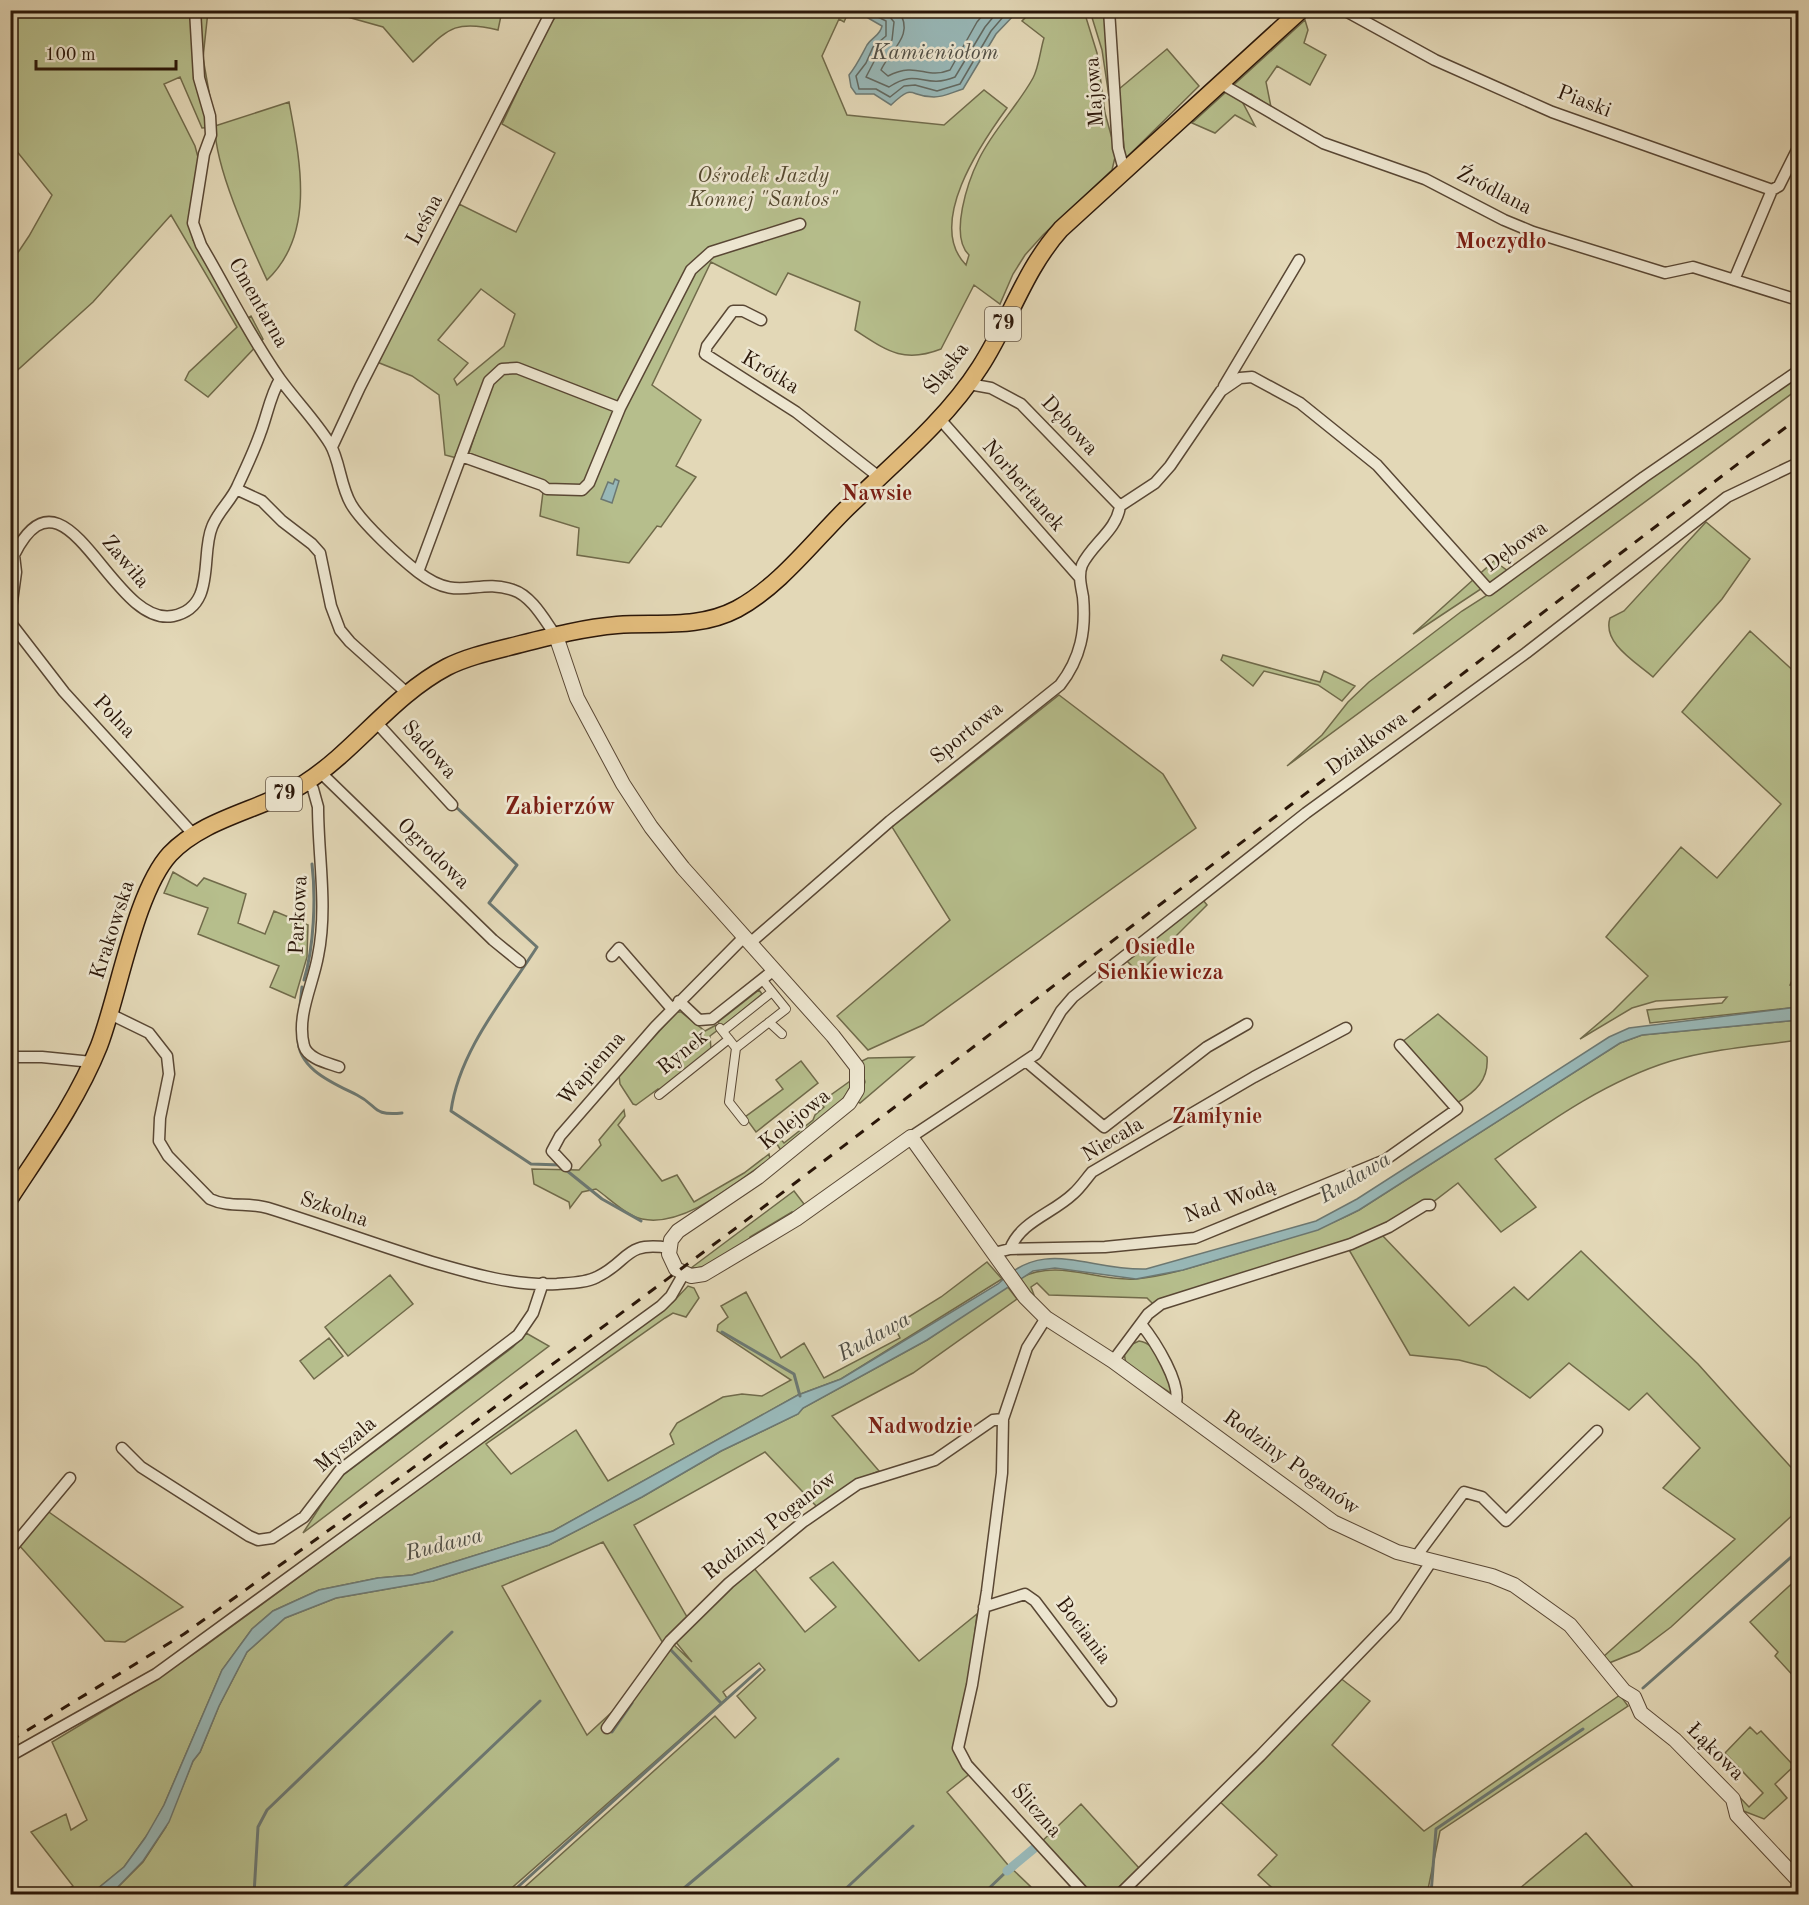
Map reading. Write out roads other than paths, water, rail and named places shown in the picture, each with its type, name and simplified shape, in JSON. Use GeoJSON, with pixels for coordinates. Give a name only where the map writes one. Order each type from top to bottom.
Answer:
{"type":"FeatureCollection","features":[{"type":"Feature","properties":{"kind":"main road","name":"Śląska"},"geometry":{"type":"LineString","coordinates":[[556,636],[618,625],[705,621],[735,610],[752,600],[784,572],[939,418],[969,384],[983,363],[1040,255],[1086,204],[1301,10]]}},
{"type":"Feature","properties":{"kind":"main road","name":"Krakowska"},"geometry":{"type":"LineString","coordinates":[[10,1198],[71,1105],[92,1062],[110,1014],[151,884],[169,856],[194,835],[271,801],[314,777],[408,694],[438,672],[461,661],[556,636]]}},
{"type":"Feature","properties":{"kind":"street","name":"Cmentarna"},"geometry":{"type":"LineString","coordinates":[[195,10],[199,78],[210,116],[211,135],[204,154],[193,223],[201,245],[280,379],[314,418],[332,447],[339,476],[351,504],[363,520],[418,572],[448,590],[500,588],[515,590],[532,604],[556,636]]}},
{"type":"Feature","properties":{"kind":"street","name":"Leśna"},"geometry":{"type":"LineString","coordinates":[[332,447],[360,387],[552,10]]}},
{"type":"Feature","properties":{"kind":"street","name":"Majowa"},"geometry":{"type":"LineString","coordinates":[[1109,10],[1118,148],[1124,170]]}},
{"type":"Feature","properties":{"kind":"street","name":"Piaski"},"geometry":{"type":"LineString","coordinates":[[1344,10],[1435,60],[1552,112],[1772,190]]}},
{"type":"Feature","properties":{"kind":"street","name":"Źródlana"},"geometry":{"type":"LineString","coordinates":[[1220,83],[1323,142],[1425,178],[1504,220],[1533,232],[1665,273],[1693,267],[1798,300]]}},
{"type":"Feature","properties":{"kind":"street"},"geometry":{"type":"LineString","coordinates":[[1734,280],[1772,190],[1779,186],[1798,148]]}},
{"type":"Feature","properties":{"kind":"street"},"geometry":{"type":"LineString","coordinates":[[461,456],[542,484],[547,489],[582,490],[589,483],[620,408],[692,270],[711,252],[800,224]]}},
{"type":"Feature","properties":{"kind":"street"},"geometry":{"type":"LineString","coordinates":[[1080,578],[1082,566],[1108,532],[1119,513],[1120,506],[1155,483],[1170,466],[1221,391],[1299,261]]}},
{"type":"Feature","properties":{"kind":"street","name":"Krótka"},"geometry":{"type":"LineString","coordinates":[[761,320],[743,311],[733,311],[707,346],[705,354],[796,412],[879,477]]}},
{"type":"Feature","properties":{"kind":"street"},"geometry":{"type":"LineString","coordinates":[[1221,391],[1240,378],[1240,357]]}},
{"type":"Feature","properties":{"kind":"street"},"geometry":{"type":"LineString","coordinates":[[418,572],[489,381],[502,369],[517,368],[620,408]]}},
{"type":"Feature","properties":{"kind":"street","name":"Dębowa"},"geometry":{"type":"LineString","coordinates":[[1240,378],[1252,377],[1300,403],[1377,465],[1489,590],[1644,477],[1798,371]]}},
{"type":"Feature","properties":{"kind":"street","name":"Zawiła"},"geometry":{"type":"LineString","coordinates":[[12,554],[22,539],[33,529],[49,522],[58,522],[79,536],[137,606],[154,615],[176,615],[186,611],[196,602],[204,584],[212,527],[236,489],[260,436],[280,379]]}},
{"type":"Feature","properties":{"kind":"street","name":"Dębowa"},"geometry":{"type":"LineString","coordinates":[[969,384],[991,388],[1021,404],[1120,506]]}},
{"type":"Feature","properties":{"kind":"street","name":"Norbertanek"},"geometry":{"type":"LineString","coordinates":[[939,418],[1040,536],[1080,578]]}},
{"type":"Feature","properties":{"kind":"street","name":"Działkowa"},"geometry":{"type":"LineString","coordinates":[[1027,1062],[1042,1048],[1061,1011],[1073,997],[1278,834],[1526,653],[1727,497],[1798,464]]}},
{"type":"Feature","properties":{"kind":"street"},"geometry":{"type":"LineString","coordinates":[[236,489],[262,501],[320,553],[331,606],[340,630],[350,642],[408,694]]}},
{"type":"Feature","properties":{"kind":"street"},"geometry":{"type":"LineString","coordinates":[[10,616],[16,572],[12,554]]}},
{"type":"Feature","properties":{"kind":"street","name":"Sportowa"},"geometry":{"type":"LineString","coordinates":[[747,939],[883,826],[1060,685],[1079,654],[1083,598],[1080,578]]}},
{"type":"Feature","properties":{"kind":"street","name":"Polna"},"geometry":{"type":"LineString","coordinates":[[10,622],[64,692],[194,835]]}},
{"type":"Feature","properties":{"kind":"street","name":"Kolejowa"},"geometry":{"type":"LineString","coordinates":[[556,636],[577,698],[623,784],[651,827],[681,865],[852,1058],[859,1075],[857,1089],[842,1111],[758,1177],[674,1234],[669,1248]]}},
{"type":"Feature","properties":{"kind":"street","name":"Sadowa"},"geometry":{"type":"LineString","coordinates":[[376,722],[452,805]]}},
{"type":"Feature","properties":{"kind":"street","name":"Ogrodowa"},"geometry":{"type":"LineString","coordinates":[[314,777],[520,962]]}},
{"type":"Feature","properties":{"kind":"street","name":"Parkowa"},"geometry":{"type":"LineString","coordinates":[[314,777],[313,789],[318,807],[322,928],[318,956],[304,1007],[303,1045],[306,1052],[339,1067]]}},
{"type":"Feature","properties":{"kind":"street","name":"Wapienna"},"geometry":{"type":"LineString","coordinates":[[566,1166],[552,1151],[554,1144],[597,1091],[675,1005],[747,939]]}},
{"type":"Feature","properties":{"kind":"street"},"geometry":{"type":"LineString","coordinates":[[612,956],[620,948],[675,1005],[699,1020],[712,1019],[774,970]]}},
{"type":"Feature","properties":{"kind":"street"},"geometry":{"type":"LineString","coordinates":[[744,1121],[729,1102],[736,1048],[786,1009],[772,992],[763,986]]}},
{"type":"Feature","properties":{"kind":"street"},"geometry":{"type":"LineString","coordinates":[[736,1048],[722,1029],[772,992]]}},
{"type":"Feature","properties":{"kind":"street","name":"Szkolna"},"geometry":{"type":"LineString","coordinates":[[110,1014],[149,1033],[167,1056],[169,1074],[160,1118],[159,1141],[168,1156],[210,1199],[231,1205],[265,1207],[383,1247],[477,1275],[517,1282],[543,1283],[593,1279],[637,1248],[669,1248]]}},
{"type":"Feature","properties":{"kind":"street"},"geometry":{"type":"LineString","coordinates":[[769,1022],[782,1034]]}},
{"type":"Feature","properties":{"kind":"street"},"geometry":{"type":"LineString","coordinates":[[669,1248],[670,1260],[683,1275],[704,1274],[804,1214],[911,1137],[1027,1062],[1104,1127],[1200,1053],[1247,1024]]}},
{"type":"Feature","properties":{"kind":"street","name":"Niecała"},"geometry":{"type":"LineString","coordinates":[[1010,1250],[1016,1236],[1072,1195],[1092,1172],[1254,1077],[1346,1028]]}},
{"type":"Feature","properties":{"kind":"street","name":"Rynek"},"geometry":{"type":"LineString","coordinates":[[659,1095],[729,1039]]}},
{"type":"Feature","properties":{"kind":"street","name":"Nad Wodą"},"geometry":{"type":"LineString","coordinates":[[996,1257],[1010,1250],[1105,1247],[1195,1238],[1385,1160],[1457,1109],[1400,1045]]}},
{"type":"Feature","properties":{"kind":"street"},"geometry":{"type":"LineString","coordinates":[[10,1057],[42,1057],[92,1062]]}},
{"type":"Feature","properties":{"kind":"street","name":"Rodziny Poganów"},"geometry":{"type":"LineString","coordinates":[[911,1137],[1025,1297],[1046,1318],[1113,1361],[1333,1522],[1378,1544],[1415,1558],[1492,1576],[1514,1585],[1570,1625],[1624,1691]]}},
{"type":"Feature","properties":{"kind":"street"},"geometry":{"type":"LineString","coordinates":[[1113,1361],[1148,1314],[1161,1304],[1351,1244],[1389,1227],[1425,1205],[1430,1205]]}},
{"type":"Feature","properties":{"kind":"street"},"geometry":{"type":"LineString","coordinates":[[10,1756],[156,1674],[667,1301],[683,1275]]}},
{"type":"Feature","properties":{"kind":"street","name":"Myszala"},"geometry":{"type":"LineString","coordinates":[[122,1448],[147,1470],[249,1536],[258,1540],[272,1538],[304,1517],[340,1470],[518,1335],[533,1312],[543,1283]]}},
{"type":"Feature","properties":{"kind":"street"},"geometry":{"type":"LineString","coordinates":[[984,1606],[1002,1473],[1003,1419],[1027,1348],[1046,1318]]}},
{"type":"Feature","properties":{"kind":"street"},"geometry":{"type":"LineString","coordinates":[[1141,1324],[1158,1347],[1174,1382],[1178,1397],[1175,1406]]}},
{"type":"Feature","properties":{"kind":"street","name":"Rodziny Poganów"},"geometry":{"type":"LineString","coordinates":[[607,1728],[646,1671],[700,1609],[818,1510],[858,1484],[935,1460],[993,1420],[1003,1419]]}},
{"type":"Feature","properties":{"kind":"street"},"geometry":{"type":"LineString","coordinates":[[1415,1558],[1464,1492],[1482,1497],[1506,1521],[1597,1431]]}},
{"type":"Feature","properties":{"kind":"street"},"geometry":{"type":"LineString","coordinates":[[10,1550],[70,1478]]}},
{"type":"Feature","properties":{"kind":"street"},"geometry":{"type":"LineString","coordinates":[[1120,1894],[1281,1735],[1395,1616],[1431,1562]]}},
{"type":"Feature","properties":{"kind":"street","name":"Bociania"},"geometry":{"type":"LineString","coordinates":[[984,1606],[1025,1594],[1035,1601],[1111,1701]]}},
{"type":"Feature","properties":{"kind":"street","name":"Śliczna"},"geometry":{"type":"LineString","coordinates":[[984,1606],[972,1685],[958,1742],[960,1753],[967,1765],[1085,1894]]}},
{"type":"Feature","properties":{"kind":"street","name":"Łąkowa"},"geometry":{"type":"LineString","coordinates":[[1624,1691],[1638,1702],[1641,1713],[1674,1740],[1733,1799],[1737,1815],[1798,1880]]}},
{"type":"Feature","properties":{"kind":"water","name":"Kamieniołom"},"geometry":{"type":"Polygon","coordinates":[[[867,11],[1018,11],[996,34],[963,89],[938,97],[908,92],[891,105],[874,94],[856,94],[851,87],[849,75],[867,45],[880,32],[882,26],[868,18],[867,11]]]}},
{"type":"Feature","properties":{"kind":"water"},"geometry":{"type":"Polygon","coordinates":[[[615,479],[619,481],[612,503],[601,499],[608,482],[613,484],[615,479]]]}},
{"type":"Feature","properties":{"kind":"water"},"geometry":{"type":"Polygon","coordinates":[[[1798,1007],[1798,1020],[1642,1035],[1620,1043],[1359,1210],[1318,1230],[1183,1270],[1136,1279],[1055,1268],[1033,1271],[927,1340],[803,1408],[798,1414],[721,1451],[642,1497],[549,1545],[433,1581],[336,1598],[285,1618],[247,1652],[219,1706],[200,1752],[193,1761],[169,1822],[143,1861],[111,1894],[91,1894],[124,1867],[145,1838],[164,1805],[222,1670],[252,1629],[273,1611],[319,1590],[378,1578],[412,1575],[553,1531],[798,1395],[841,1379],[998,1284],[1015,1270],[1032,1262],[1068,1259],[1146,1269],[1316,1221],[1357,1199],[1609,1037],[1629,1028],[1798,1007]]]}},
{"type":"Feature","properties":{"kind":"waterway"},"geometry":{"type":"LineString","coordinates":[[455,806],[517,865],[489,903],[537,947],[473,1046],[463,1067],[451,1111],[531,1164],[561,1165]]}},
{"type":"Feature","properties":{"kind":"waterway"},"geometry":{"type":"LineString","coordinates":[[304,980],[313,922],[312,864]]}},
{"type":"Feature","properties":{"kind":"waterway"},"geometry":{"type":"LineString","coordinates":[[300,1006],[302,987]]}},
{"type":"Feature","properties":{"kind":"waterway"},"geometry":{"type":"LineString","coordinates":[[298,1037],[303,1058],[318,1074],[364,1099],[380,1112],[402,1113]]}},
{"type":"Feature","properties":{"kind":"waterway"},"geometry":{"type":"LineString","coordinates":[[566,1170],[602,1199],[641,1221]]}},
{"type":"Feature","properties":{"kind":"waterway"},"geometry":{"type":"LineString","coordinates":[[722,1332],[794,1374],[800,1396]]}},
{"type":"Feature","properties":{"kind":"waterway"},"geometry":{"type":"LineString","coordinates":[[1643,1688],[1798,1551]]}},
{"type":"Feature","properties":{"kind":"waterway"},"geometry":{"type":"LineString","coordinates":[[254,1894],[258,1827],[267,1810],[452,1632]]}},
{"type":"Feature","properties":{"kind":"waterway"},"geometry":{"type":"LineString","coordinates":[[670,1649],[721,1703]]}},
{"type":"Feature","properties":{"kind":"waterway"},"geometry":{"type":"LineString","coordinates":[[510,1894],[760,1669]]}},
{"type":"Feature","properties":{"kind":"waterway"},"geometry":{"type":"LineString","coordinates":[[337,1894],[540,1701]]}},
{"type":"Feature","properties":{"kind":"waterway"},"geometry":{"type":"LineString","coordinates":[[612,1732],[632,1703]]}},
{"type":"Feature","properties":{"kind":"waterway"},"geometry":{"type":"LineString","coordinates":[[1431,1894],[1436,1829],[1583,1729]]}},
{"type":"Feature","properties":{"kind":"waterway"},"geometry":{"type":"LineString","coordinates":[[677,1894],[838,1759]]}},
{"type":"Feature","properties":{"kind":"waterway"},"geometry":{"type":"LineString","coordinates":[[840,1894],[913,1826]]}},
{"type":"Feature","properties":{"kind":"waterway"},"geometry":{"type":"LineString","coordinates":[[1007,1871],[1037,1846]]}},
{"type":"Feature","properties":{"kind":"waterway"},"geometry":{"type":"LineString","coordinates":[[983,1894],[1007,1871]]}},
{"type":"Feature","properties":{"kind":"railway"},"geometry":{"type":"LineString","coordinates":[[10,1741],[184,1634],[336,1525],[740,1225],[1798,418]]}},
{"type":"Feature","properties":{"kind":"district","name":"Moczydło"},"geometry":{"type":"Point","coordinates":[1501,242]}},
{"type":"Feature","properties":{"kind":"district","name":"Nawsie"},"geometry":{"type":"Point","coordinates":[877,494]}},
{"type":"Feature","properties":{"kind":"district","name":"Zabierzów"},"geometry":{"type":"Point","coordinates":[560,808]}},
{"type":"Feature","properties":{"kind":"district","name":"Osiedle Sienkiewicza"},"geometry":{"type":"Point","coordinates":[1160,960]}},
{"type":"Feature","properties":{"kind":"district","name":"Zamłynie"},"geometry":{"type":"Point","coordinates":[1217,1117]}},
{"type":"Feature","properties":{"kind":"district","name":"Nadwodzie"},"geometry":{"type":"Point","coordinates":[920,1427]}},
{"type":"Feature","properties":{"kind":"park label","name":"Ośrodek Jazdy Konnej \"Santos\""},"geometry":{"type":"Point","coordinates":[763,188]}},
{"type":"Feature","properties":{"kind":"water label","name":"Rudawa"},"geometry":{"type":"Point","coordinates":[1355,1178]}},
{"type":"Feature","properties":{"kind":"water label","name":"Rudawa"},"geometry":{"type":"Point","coordinates":[874,1337]}},
{"type":"Feature","properties":{"kind":"water label","name":"Rudawa"},"geometry":{"type":"Point","coordinates":[444,1545]}}]}
